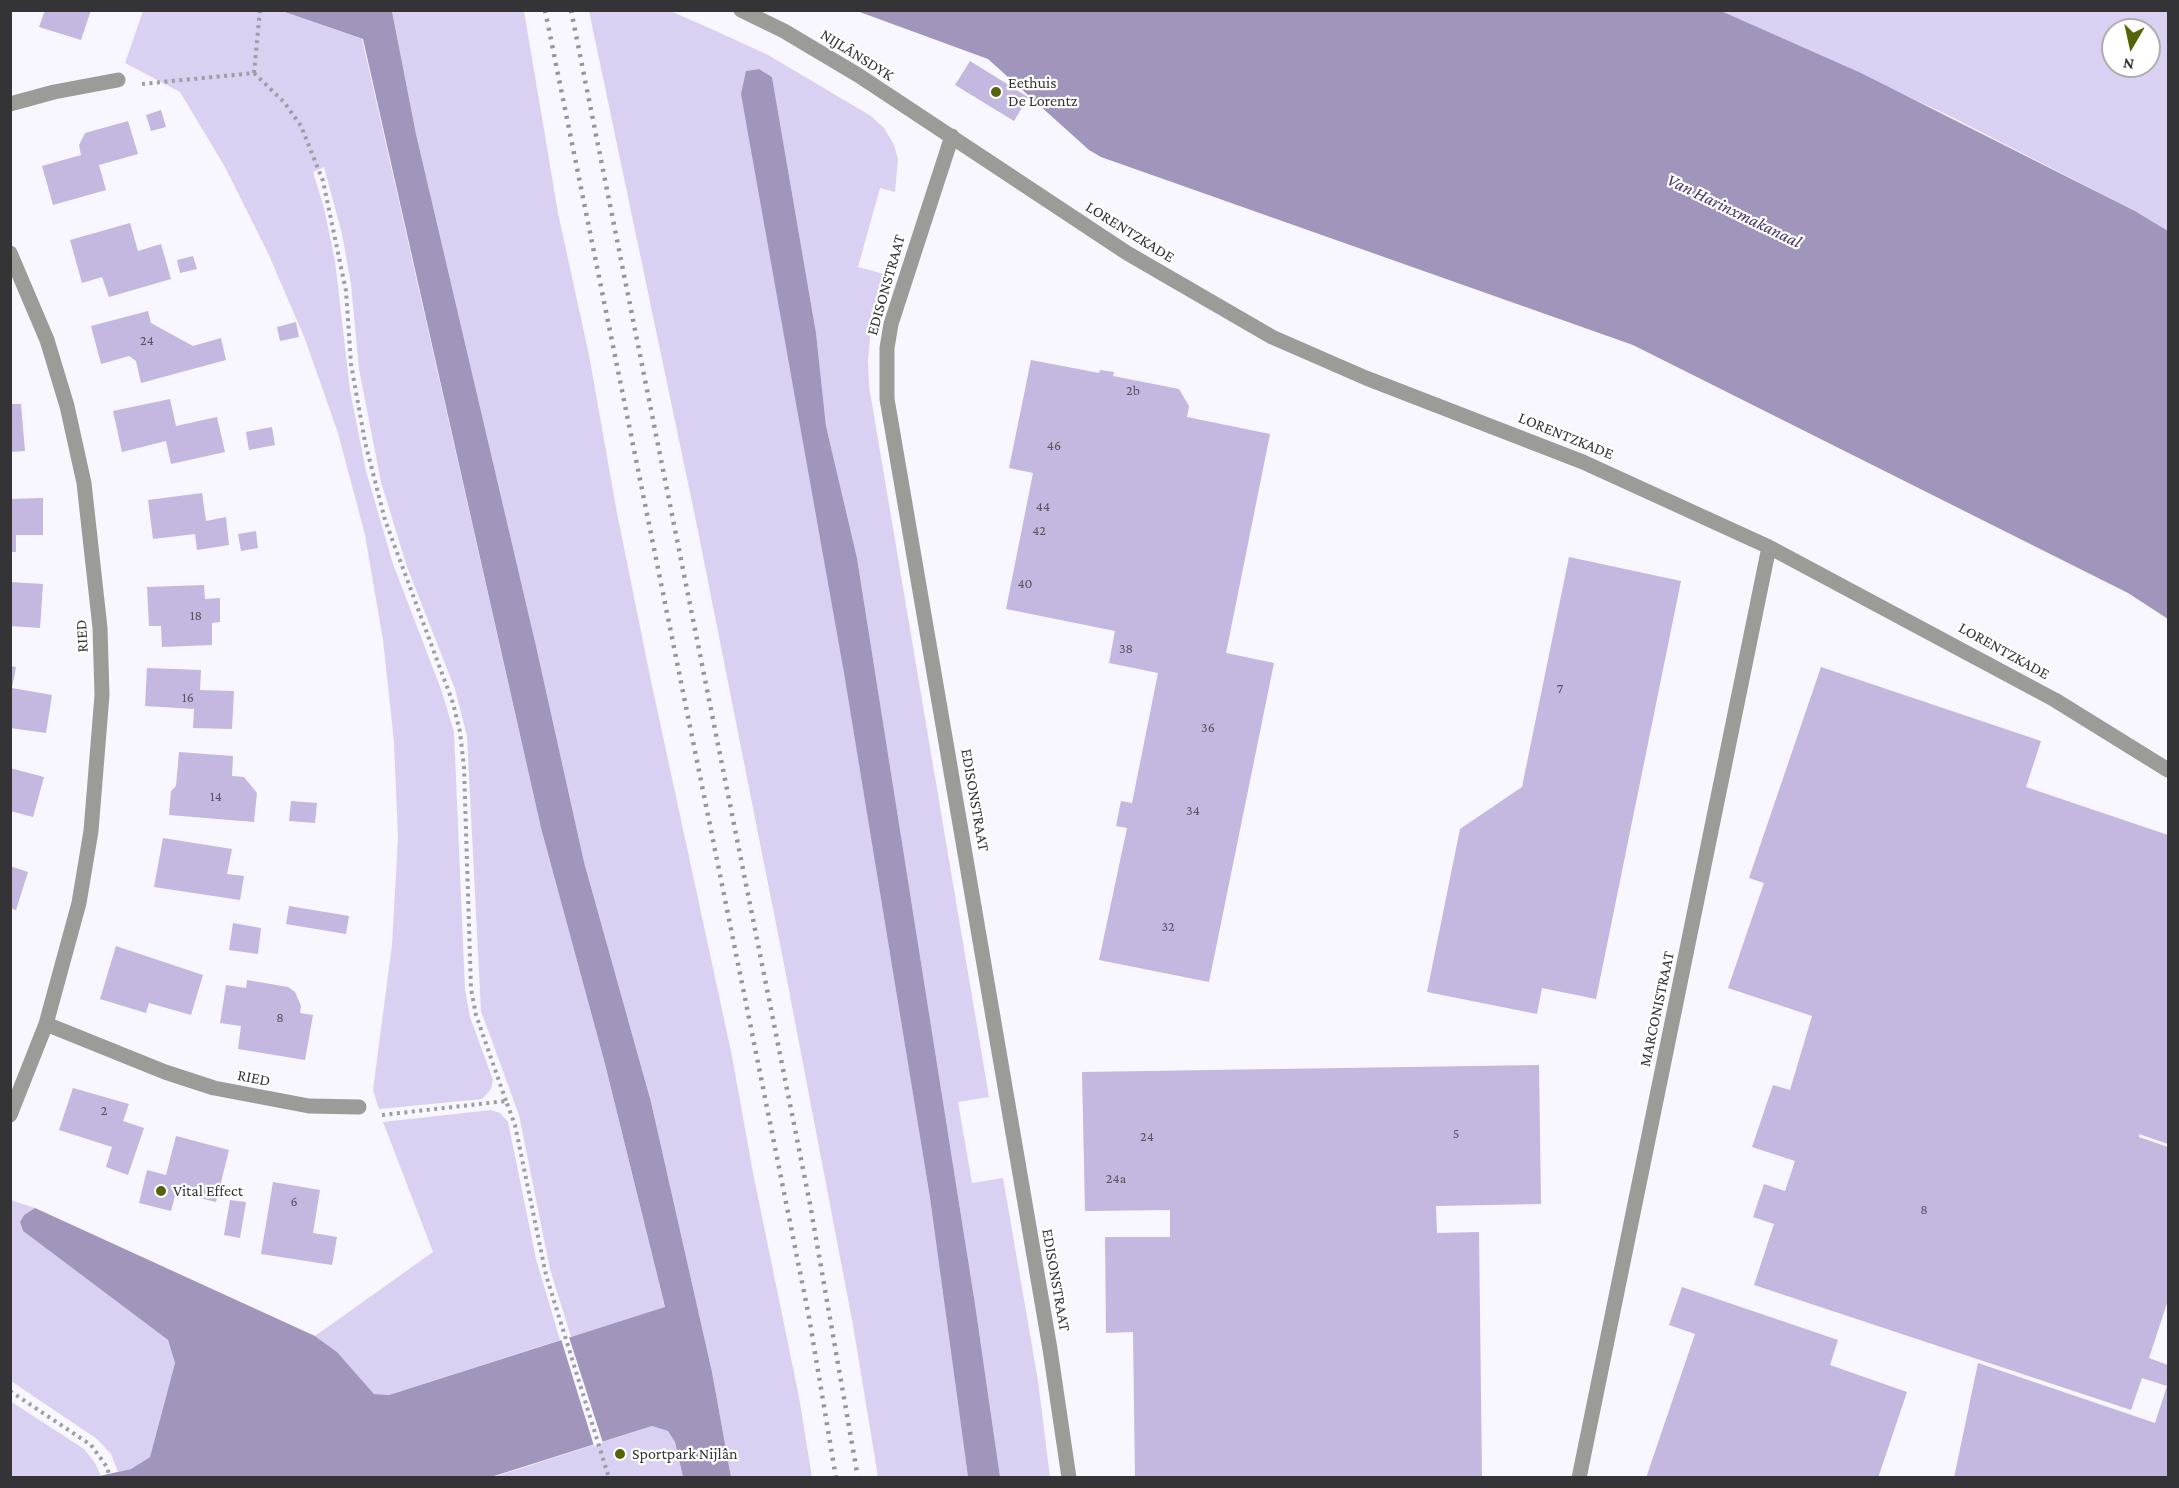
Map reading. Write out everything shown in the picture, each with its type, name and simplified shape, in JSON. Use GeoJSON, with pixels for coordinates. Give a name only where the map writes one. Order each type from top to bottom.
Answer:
{"type":"FeatureCollection","features":[{"type":"Feature","properties":{"kind":"street","name":"NIJLÂNSDYK"},"geometry":{"type":"LineString","coordinates":[[741,10],[784,31],[952,136]]}},
{"type":"Feature","properties":{"kind":"street"},"geometry":{"type":"LineString","coordinates":[[10,104],[54,92],[118,80]]}},
{"type":"Feature","properties":{"kind":"street","name":"LORENTZKADE"},"geometry":{"type":"LineString","coordinates":[[952,136],[1126,254],[1272,337],[1366,378],[1583,462],[1769,547],[2055,700],[2169,770]]}},
{"type":"Feature","properties":{"kind":"street","name":"EDISONSTRAAT"},"geometry":{"type":"LineString","coordinates":[[952,136],[891,324],[886,373],[887,399],[1050,1349],[1069,1478]]}},
{"type":"Feature","properties":{"kind":"street","name":"RIED"},"geometry":{"type":"LineString","coordinates":[[10,253],[35,306],[67,406],[84,483],[100,628],[102,695],[91,831],[73,926],[46,1024],[10,1115]]}},
{"type":"Feature","properties":{"kind":"street","name":"MARCONISTRAAT"},"geometry":{"type":"LineString","coordinates":[[1580,1478],[1769,547]]}},
{"type":"Feature","properties":{"kind":"street","name":"RIED"},"geometry":{"type":"LineString","coordinates":[[46,1024],[135,1060],[214,1088],[309,1106],[359,1107]]}},
{"type":"Feature","properties":{"kind":"path"},"geometry":{"type":"LineString","coordinates":[[254,73],[260,10]]}},
{"type":"Feature","properties":{"kind":"path"},"geometry":{"type":"LineString","coordinates":[[118,80],[138,84],[254,73],[279,96],[300,126],[323,181],[345,291],[351,364],[365,442],[385,520],[453,703],[464,767],[471,989],[476,1015],[515,1125],[546,1275],[609,1478]]}},
{"type":"Feature","properties":{"kind":"path"},"geometry":{"type":"LineString","coordinates":[[359,1107],[382,1115],[506,1101]]}},
{"type":"Feature","properties":{"kind":"path"},"geometry":{"type":"LineString","coordinates":[[10,1391],[91,1445],[107,1467],[110,1478]]}},
{"type":"Feature","properties":{"kind":"shaded area"},"geometry":{"type":"Polygon","coordinates":[[[392,10],[524,11],[558,213],[589,355],[617,513],[651,681],[732,1056],[753,1173],[799,1397],[812,1477],[731,1477],[712,1372],[651,1102],[584,862],[416,134],[392,10]]]}},
{"type":"Feature","properties":{"kind":"shaded area"},"geometry":{"type":"Polygon","coordinates":[[[143,11],[282,11],[362,39],[541,828],[605,1064],[665,1308],[571,1337],[550,1269],[519,1115],[481,1011],[467,736],[455,689],[407,567],[381,482],[359,369],[351,284],[342,234],[324,167],[313,172],[324,208],[335,261],[350,390],[366,471],[393,564],[442,692],[454,732],[465,990],[470,1017],[493,1080],[491,1089],[482,1099],[379,1109],[373,1090],[392,945],[398,838],[394,742],[383,640],[365,535],[338,433],[305,339],[268,253],[225,167],[180,92],[125,63],[143,11]]]}},
{"type":"Feature","properties":{"kind":"shaded area"},"geometry":{"type":"Polygon","coordinates":[[[589,11],[670,11],[705,26],[768,55],[871,116],[884,128],[894,145],[898,159],[895,192],[880,188],[858,267],[884,274],[871,326],[868,360],[869,386],[989,1097],[958,1102],[972,1183],[1003,1178],[1038,1381],[1050,1477],[1000,1477],[975,1304],[857,558],[826,426],[816,333],[772,77],[759,69],[746,71],[930,1198],[968,1477],[878,1477],[853,1325],[783,959],[697,526],[589,11]]]}},
{"type":"Feature","properties":{"kind":"shaded area"},"geometry":{"type":"Polygon","coordinates":[[[1721,11],[2167,11],[2168,231],[2135,211],[1946,114],[1721,11]]]}},
{"type":"Feature","properties":{"kind":"shaded area"},"geometry":{"type":"Polygon","coordinates":[[[491,1110],[500,1113],[508,1122],[536,1259],[560,1340],[389,1395],[374,1394],[337,1352],[315,1336],[433,1252],[383,1122],[491,1110]]]}},
{"type":"Feature","properties":{"kind":"shaded area"},"geometry":{"type":"Polygon","coordinates":[[[10,1200],[35,1208],[24,1215],[20,1222],[23,1231],[168,1340],[175,1363],[150,1457],[131,1469],[118,1472],[111,1454],[97,1439],[11,1381],[10,1200]]]}},
{"type":"Feature","properties":{"kind":"shaded area"},"geometry":{"type":"Polygon","coordinates":[[[10,1401],[84,1449],[95,1463],[101,1476],[11,1477],[10,1401]]]}},
{"type":"Feature","properties":{"kind":"shaded area","name":"Sportpark Nijlân"},"geometry":{"type":"Polygon","coordinates":[[[652,1426],[668,1431],[675,1442],[683,1477],[491,1478],[652,1426]]]}},
{"type":"Feature","properties":{"kind":"water"},"geometry":{"type":"Polygon","coordinates":[[[282,11],[392,11],[416,134],[584,862],[651,1102],[712,1372],[731,1477],[683,1477],[675,1442],[668,1431],[652,1426],[491,1477],[95,1477],[131,1469],[150,1457],[175,1363],[168,1340],[23,1231],[20,1222],[24,1215],[35,1208],[315,1336],[337,1352],[374,1394],[389,1395],[665,1307],[605,1064],[541,828],[363,39],[282,11]]]}},
{"type":"Feature","properties":{"kind":"water","name":"Van Harinxmakanaal"},"geometry":{"type":"Polygon","coordinates":[[[857,11],[1721,11],[1861,73],[2135,211],[2168,231],[2168,619],[2128,593],[1633,345],[1101,157],[1089,150],[988,59],[857,11]]]}},
{"type":"Feature","properties":{"kind":"water"},"geometry":{"type":"Polygon","coordinates":[[[759,69],[772,77],[816,333],[826,426],[857,558],[975,1304],[1000,1477],[968,1477],[930,1198],[844,673],[741,94],[746,71],[759,69]]]}},
{"type":"Feature","properties":{"kind":"pier"},"geometry":{"type":"Polygon","coordinates":[[[569,1337],[603,1443],[594,1446],[561,1339],[569,1337]]]}},
{"type":"Feature","properties":{"kind":"building"},"geometry":{"type":"Polygon","coordinates":[[[45,10],[91,10],[81,40],[39,27],[45,10]]]}},
{"type":"Feature","properties":{"kind":"building"},"geometry":{"type":"Polygon","coordinates":[[[970,61],[1028,97],[1014,121],[955,85],[970,61]]]}},
{"type":"Feature","properties":{"kind":"building"},"geometry":{"type":"Polygon","coordinates":[[[161,110],[166,127],[151,131],[146,115],[161,110]]]}},
{"type":"Feature","properties":{"kind":"building"},"geometry":{"type":"Polygon","coordinates":[[[128,121],[138,154],[99,165],[106,190],[53,205],[42,166],[81,155],[79,145],[85,133],[128,121]]]}},
{"type":"Feature","properties":{"kind":"building"},"geometry":{"type":"Polygon","coordinates":[[[130,223],[138,251],[161,244],[171,279],[109,297],[102,277],[82,283],[70,240],[130,223]]]}},
{"type":"Feature","properties":{"kind":"building"},"geometry":{"type":"Polygon","coordinates":[[[193,256],[197,269],[180,273],[177,260],[193,256]]]}},
{"type":"Feature","properties":{"kind":"building"},"geometry":{"type":"Polygon","coordinates":[[[148,311],[151,323],[193,346],[221,338],[226,360],[141,383],[136,361],[129,356],[101,364],[91,326],[148,311]]]}},
{"type":"Feature","properties":{"kind":"building"},"geometry":{"type":"Polygon","coordinates":[[[296,322],[299,337],[280,341],[277,327],[296,322]]]}},
{"type":"Feature","properties":{"kind":"building"},"geometry":{"type":"Polygon","coordinates":[[[1031,360],[1099,373],[1100,370],[1114,372],[1113,376],[1179,389],[1189,406],[1187,417],[1270,434],[1226,653],[1274,663],[1209,982],[1099,960],[1127,828],[1116,826],[1121,801],[1132,803],[1158,673],[1109,663],[1115,631],[1006,609],[1033,473],[1009,468],[1031,360]]]}},
{"type":"Feature","properties":{"kind":"building"},"geometry":{"type":"Polygon","coordinates":[[[170,399],[176,426],[217,417],[225,452],[171,464],[166,441],[122,452],[113,411],[170,399]]]}},
{"type":"Feature","properties":{"kind":"building"},"geometry":{"type":"Polygon","coordinates":[[[10,404],[21,404],[25,451],[10,452],[10,404]]]}},
{"type":"Feature","properties":{"kind":"building"},"geometry":{"type":"Polygon","coordinates":[[[272,427],[275,445],[249,450],[246,432],[272,427]]]}},
{"type":"Feature","properties":{"kind":"building"},"geometry":{"type":"Polygon","coordinates":[[[202,493],[206,521],[226,517],[229,545],[197,550],[195,534],[153,539],[148,500],[202,493]]]}},
{"type":"Feature","properties":{"kind":"building"},"geometry":{"type":"Polygon","coordinates":[[[43,498],[43,535],[16,535],[16,552],[10,552],[10,499],[43,498]]]}},
{"type":"Feature","properties":{"kind":"building"},"geometry":{"type":"Polygon","coordinates":[[[256,531],[258,548],[241,551],[238,534],[256,531]]]}},
{"type":"Feature","properties":{"kind":"building"},"geometry":{"type":"Polygon","coordinates":[[[1569,557],[1681,581],[1596,999],[1542,988],[1537,1014],[1427,992],[1460,829],[1522,787],[1569,557]]]}},
{"type":"Feature","properties":{"kind":"building"},"geometry":{"type":"Polygon","coordinates":[[[10,582],[43,584],[40,628],[10,626],[10,582]]]}},
{"type":"Feature","properties":{"kind":"building"},"geometry":{"type":"Polygon","coordinates":[[[204,585],[205,599],[220,598],[220,622],[212,623],[212,645],[162,647],[161,626],[149,626],[147,587],[204,585]]]}},
{"type":"Feature","properties":{"kind":"building"},"geometry":{"type":"Polygon","coordinates":[[[10,666],[16,667],[12,688],[52,695],[46,733],[10,728],[10,666]]]}},
{"type":"Feature","properties":{"kind":"building"},"geometry":{"type":"Polygon","coordinates":[[[1821,667],[2041,741],[2026,787],[2168,835],[2168,1144],[2139,1134],[2139,1137],[2168,1147],[2168,1300],[2149,1358],[2168,1365],[2168,1478],[1954,1478],[1978,1363],[2155,1423],[2167,1386],[2142,1378],[2131,1410],[1754,1285],[1774,1224],[1753,1217],[1764,1184],[1785,1191],[1795,1161],[1752,1147],[1773,1085],[1790,1090],[1812,1016],[1728,988],[1764,883],[1749,878],[1821,667]]]}},
{"type":"Feature","properties":{"kind":"building"},"geometry":{"type":"Polygon","coordinates":[[[147,668],[201,670],[200,690],[234,691],[232,729],[193,728],[194,709],[145,706],[147,668]]]}},
{"type":"Feature","properties":{"kind":"building"},"geometry":{"type":"Polygon","coordinates":[[[179,752],[233,756],[232,776],[244,777],[257,793],[254,822],[169,815],[171,791],[176,786],[179,752]]]}},
{"type":"Feature","properties":{"kind":"building"},"geometry":{"type":"Polygon","coordinates":[[[10,768],[44,777],[33,817],[10,811],[10,768]]]}},
{"type":"Feature","properties":{"kind":"building"},"geometry":{"type":"Polygon","coordinates":[[[291,801],[317,803],[315,823],[289,821],[291,801]]]}},
{"type":"Feature","properties":{"kind":"building"},"geometry":{"type":"Polygon","coordinates":[[[163,838],[232,849],[227,874],[244,876],[240,900],[154,887],[163,838]]]}},
{"type":"Feature","properties":{"kind":"building"},"geometry":{"type":"Polygon","coordinates":[[[10,866],[28,872],[16,910],[10,908],[10,866]]]}},
{"type":"Feature","properties":{"kind":"building"},"geometry":{"type":"Polygon","coordinates":[[[289,906],[349,916],[346,934],[286,924],[289,906]]]}},
{"type":"Feature","properties":{"kind":"building"},"geometry":{"type":"Polygon","coordinates":[[[233,923],[261,928],[258,954],[229,950],[233,923]]]}},
{"type":"Feature","properties":{"kind":"building"},"geometry":{"type":"Polygon","coordinates":[[[116,946],[203,975],[191,1015],[149,1003],[146,1013],[100,999],[116,946]]]}},
{"type":"Feature","properties":{"kind":"building"},"geometry":{"type":"Polygon","coordinates":[[[247,980],[288,987],[295,992],[301,1006],[300,1013],[313,1015],[305,1060],[238,1049],[241,1026],[220,1023],[226,985],[246,988],[247,980]]]}},
{"type":"Feature","properties":{"kind":"building"},"geometry":{"type":"Polygon","coordinates":[[[1539,1065],[1541,1204],[1436,1206],[1437,1233],[1479,1232],[1482,1478],[1135,1478],[1133,1332],[1106,1333],[1105,1237],[1170,1237],[1170,1210],[1085,1211],[1082,1072],[1539,1065]]]}},
{"type":"Feature","properties":{"kind":"building"},"geometry":{"type":"Polygon","coordinates":[[[73,1088],[129,1104],[123,1121],[144,1128],[128,1175],[106,1167],[112,1147],[59,1130],[73,1088]]]}},
{"type":"Feature","properties":{"kind":"building"},"geometry":{"type":"Polygon","coordinates":[[[176,1136],[229,1150],[216,1202],[176,1192],[171,1211],[139,1203],[147,1170],[166,1175],[176,1136]]]}},
{"type":"Feature","properties":{"kind":"building"},"geometry":{"type":"Polygon","coordinates":[[[273,1182],[320,1190],[313,1233],[337,1237],[332,1265],[261,1254],[273,1182]]]}},
{"type":"Feature","properties":{"kind":"building"},"geometry":{"type":"Polygon","coordinates":[[[230,1200],[246,1202],[240,1238],[224,1235],[230,1200]]]}},
{"type":"Feature","properties":{"kind":"building"},"geometry":{"type":"Polygon","coordinates":[[[1682,1287],[1838,1340],[1830,1365],[1907,1392],[1878,1478],[1646,1478],[1695,1334],[1669,1325],[1682,1287]]]}},
{"type":"Feature","properties":{"kind":"railway"},"geometry":{"type":"LineString","coordinates":[[545,10],[809,1317],[836,1478]]}},
{"type":"Feature","properties":{"kind":"railway"},"geometry":{"type":"LineString","coordinates":[[571,10],[810,1204],[858,1478]]}},
{"type":"Feature","properties":{"kind":"place","name":"Eethuis De Lorentz"},"geometry":{"type":"Point","coordinates":[996,92]}},
{"type":"Feature","properties":{"kind":"place","name":"Vital Effect"},"geometry":{"type":"Point","coordinates":[161,1191]}},
{"type":"Feature","properties":{"kind":"place","name":"Sportpark Nijlân"},"geometry":{"type":"Point","coordinates":[620,1454]}}]}
